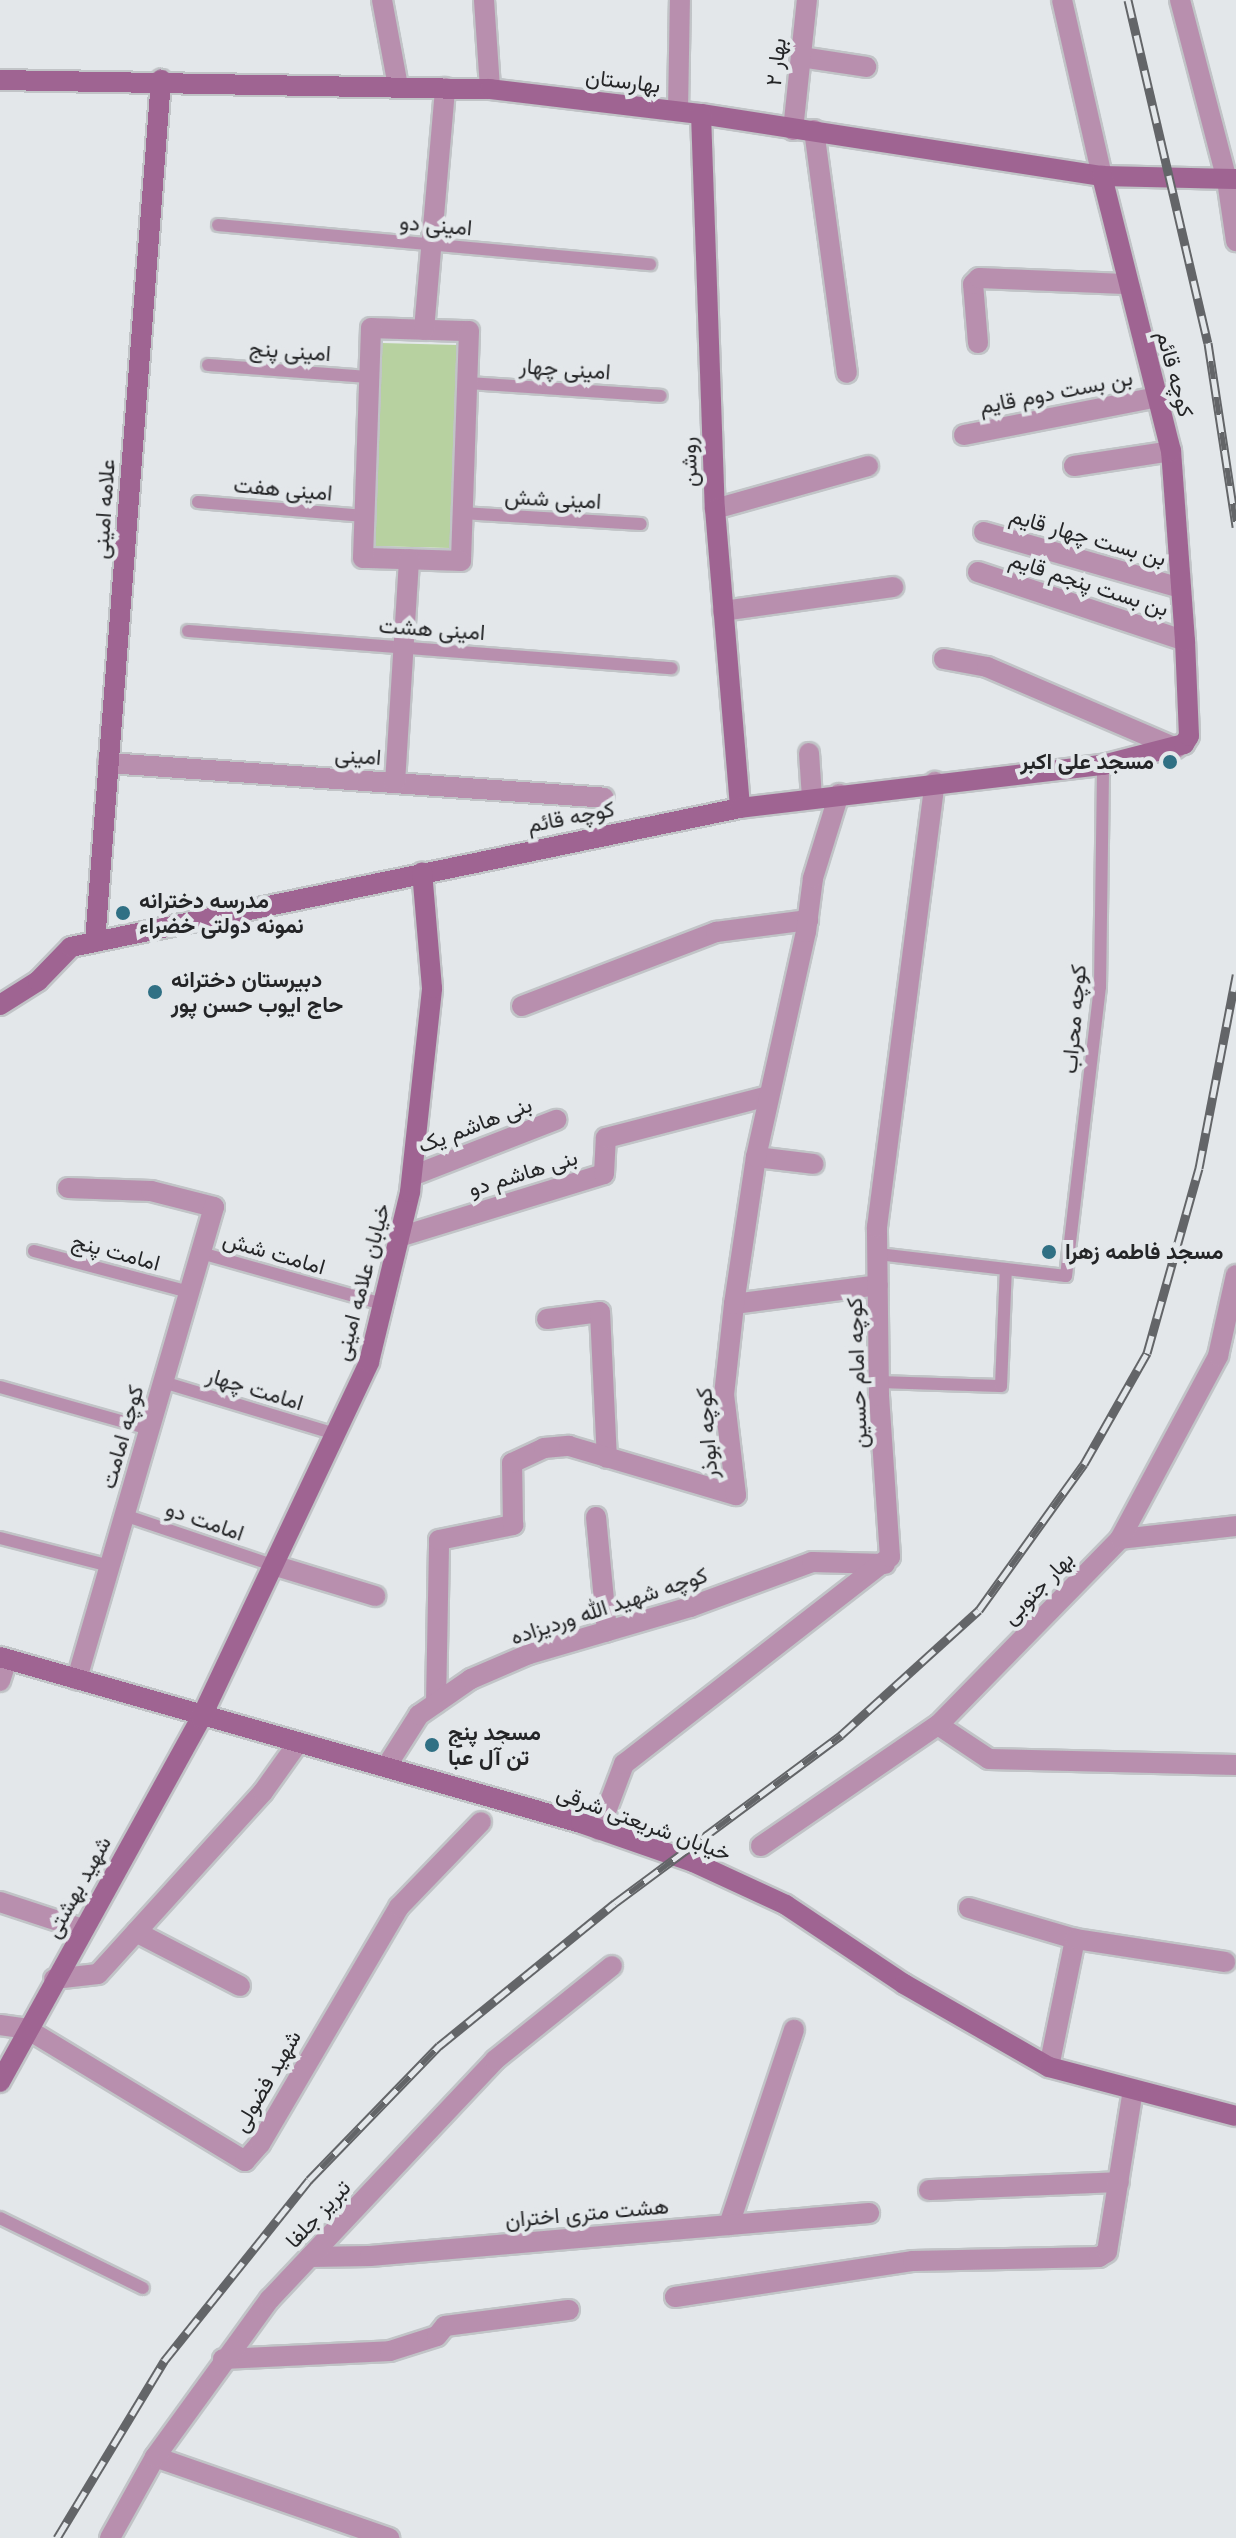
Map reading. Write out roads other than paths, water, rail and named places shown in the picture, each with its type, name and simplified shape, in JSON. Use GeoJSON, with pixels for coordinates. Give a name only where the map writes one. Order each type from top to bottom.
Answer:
{"type":"FeatureCollection","features":[{"type":"Feature","properties":{"kind":"street"},"geometry":{"type":"LineString","coordinates":[[382,0],[398,86]]}},
{"type":"Feature","properties":{"kind":"street"},"geometry":{"type":"LineString","coordinates":[[484,0],[490,89]]}},
{"type":"Feature","properties":{"kind":"street"},"geometry":{"type":"LineString","coordinates":[[678,111],[680,0]]}},
{"type":"Feature","properties":{"kind":"street","name":"بهار ۲"},"geometry":{"type":"LineString","coordinates":[[793,130],[807,0]]}},
{"type":"Feature","properties":{"kind":"street"},"geometry":{"type":"LineString","coordinates":[[1062,0],[1102,176]]}},
{"type":"Feature","properties":{"kind":"street"},"geometry":{"type":"LineString","coordinates":[[1180,0],[1231,180],[1236,241]]}},
{"type":"Feature","properties":{"kind":"street"},"geometry":{"type":"LineString","coordinates":[[801,57],[866,67]]}},
{"type":"Feature","properties":{"kind":"street","name":"بهارستان"},"geometry":{"type":"LineString","coordinates":[[0,80],[161,80],[490,89],[701,114],[793,130],[814,130],[929,153],[1102,176],[1231,180]]}},
{"type":"Feature","properties":{"kind":"street","name":"علامه امینی"},"geometry":{"type":"LineString","coordinates":[[95,942],[161,80]]}},
{"type":"Feature","properties":{"kind":"street"},"geometry":{"type":"LineString","coordinates":[[424,330],[445,88]]}},
{"type":"Feature","properties":{"kind":"street","name":"روشن"},"geometry":{"type":"LineString","coordinates":[[701,114],[715,509],[740,808]]}},
{"type":"Feature","properties":{"kind":"street"},"geometry":{"type":"LineString","coordinates":[[814,130],[847,373]]}},
{"type":"Feature","properties":{"kind":"street","name":"کوچه قائم"},"geometry":{"type":"LineString","coordinates":[[0,1005],[38,981],[71,947],[740,808],[935,782],[1103,765],[1176,748],[1189,736],[1171,451],[1125,284],[1102,176]]}},
{"type":"Feature","properties":{"kind":"street"},"geometry":{"type":"LineString","coordinates":[[978,343],[973,284],[979,278],[1125,284]]}},
{"type":"Feature","properties":{"kind":"street"},"geometry":{"type":"LineString","coordinates":[[371,328],[424,330],[469,331],[461,561],[363,558],[371,328]]}},
{"type":"Feature","properties":{"kind":"street","name":"بن بست دوم قایم"},"geometry":{"type":"LineString","coordinates":[[964,435],[1158,397]]}},
{"type":"Feature","properties":{"kind":"street"},"geometry":{"type":"LineString","coordinates":[[1074,466],[1171,451]]}},
{"type":"Feature","properties":{"kind":"street"},"geometry":{"type":"LineString","coordinates":[[715,509],[868,466]]}},
{"type":"Feature","properties":{"kind":"street","name":"بن بست چهار قایم"},"geometry":{"type":"LineString","coordinates":[[984,532],[1180,588]]}},
{"type":"Feature","properties":{"kind":"street"},"geometry":{"type":"LineString","coordinates":[[395,783],[409,559]]}},
{"type":"Feature","properties":{"kind":"street","name":"بن بست پنجم قایم"},"geometry":{"type":"LineString","coordinates":[[978,572],[1185,641]]}},
{"type":"Feature","properties":{"kind":"street"},"geometry":{"type":"LineString","coordinates":[[723,611],[893,587]]}},
{"type":"Feature","properties":{"kind":"street"},"geometry":{"type":"LineString","coordinates":[[944,659],[987,667],[1176,748]]}},
{"type":"Feature","properties":{"kind":"street"},"geometry":{"type":"LineString","coordinates":[[809,753],[812,798]]}},
{"type":"Feature","properties":{"kind":"street","name":"امینی"},"geometry":{"type":"LineString","coordinates":[[108,763],[604,798]]}},
{"type":"Feature","properties":{"kind":"street","name":"کوچه امام حسین"},"geometry":{"type":"LineString","coordinates":[[885,1564],[893,1548],[878,1382],[878,1254],[888,1122],[935,782]]}},
{"type":"Feature","properties":{"kind":"street","name":"کوچه ابوذر"},"geometry":{"type":"LineString","coordinates":[[436,1703],[439,1540],[513,1525],[512,1463],[544,1448],[569,1446],[736,1495],[724,1395],[734,1304],[768,1096],[808,920],[813,878],[839,794]]}},
{"type":"Feature","properties":{"kind":"street","name":"خیابان علامه امینی"},"geometry":{"type":"LineString","coordinates":[[201,1718],[369,1362],[412,1176],[432,988],[422,872]]}},
{"type":"Feature","properties":{"kind":"street"},"geometry":{"type":"LineString","coordinates":[[522,1006],[716,932],[808,920]]}},
{"type":"Feature","properties":{"kind":"street","name":"بنی هاشم دو"},"geometry":{"type":"LineString","coordinates":[[399,1237],[604,1174],[606,1138],[768,1096]]}},
{"type":"Feature","properties":{"kind":"street","name":"بنی هاشم یک"},"geometry":{"type":"LineString","coordinates":[[412,1176],[556,1120]]}},
{"type":"Feature","properties":{"kind":"street"},"geometry":{"type":"LineString","coordinates":[[756,1157],[814,1164]]}},
{"type":"Feature","properties":{"kind":"street","name":"کوچه امامت"},"geometry":{"type":"LineString","coordinates":[[68,1188],[151,1191],[214,1207],[77,1680]]}},
{"type":"Feature","properties":{"kind":"street","name":"بهار جنوبی"},"geometry":{"type":"LineString","coordinates":[[761,1846],[938,1725],[1120,1539],[1218,1356],[1236,1275]]}},
{"type":"Feature","properties":{"kind":"street"},"geometry":{"type":"LineString","coordinates":[[734,1304],[878,1285]]}},
{"type":"Feature","properties":{"kind":"street"},"geometry":{"type":"LineString","coordinates":[[547,1319],[600,1312],[607,1458]]}},
{"type":"Feature","properties":{"kind":"street"},"geometry":{"type":"LineString","coordinates":[[596,1517],[607,1631]]}},
{"type":"Feature","properties":{"kind":"street"},"geometry":{"type":"LineString","coordinates":[[1120,1539],[1236,1526]]}},
{"type":"Feature","properties":{"kind":"street","name":"کوچه شهید الله وردیزاده"},"geometry":{"type":"LineString","coordinates":[[386,1767],[419,1715],[471,1679],[529,1654],[812,1562],[885,1564]]}},
{"type":"Feature","properties":{"kind":"street"},"geometry":{"type":"LineString","coordinates":[[599,1830],[624,1764],[885,1564]]}},
{"type":"Feature","properties":{"kind":"street"},"geometry":{"type":"LineString","coordinates":[[273,1565],[375,1596]]}},
{"type":"Feature","properties":{"kind":"street"},"geometry":{"type":"LineString","coordinates":[[0,1681],[4,1658]]}},
{"type":"Feature","properties":{"kind":"street","name":"خیابان شریعتی شرقی"},"geometry":{"type":"LineString","coordinates":[[4,1658],[201,1718],[386,1767],[599,1830],[693,1862],[786,1905],[904,1984],[1049,2067],[1236,2116]]}},
{"type":"Feature","properties":{"kind":"street","name":"شهید بهشتی"},"geometry":{"type":"LineString","coordinates":[[0,2082],[54,1979],[201,1718]]}},
{"type":"Feature","properties":{"kind":"street"},"geometry":{"type":"LineString","coordinates":[[938,1725],[989,1759],[1236,1765]]}},
{"type":"Feature","properties":{"kind":"street"},"geometry":{"type":"LineString","coordinates":[[54,1979],[98,1974],[263,1792],[298,1743]]}},
{"type":"Feature","properties":{"kind":"street","name":"شهید فضولی"},"geometry":{"type":"LineString","coordinates":[[25,2033],[245,2161],[399,1907],[481,1822]]}},
{"type":"Feature","properties":{"kind":"street"},"geometry":{"type":"LineString","coordinates":[[0,1902],[82,1929]]}},
{"type":"Feature","properties":{"kind":"street"},"geometry":{"type":"LineString","coordinates":[[969,1908],[1075,1939],[1225,1962]]}},
{"type":"Feature","properties":{"kind":"street"},"geometry":{"type":"LineString","coordinates":[[136,1932],[240,1986]]}},
{"type":"Feature","properties":{"kind":"street"},"geometry":{"type":"LineString","coordinates":[[1049,2067],[1075,1939]]}},
{"type":"Feature","properties":{"kind":"street","name":"تبریز جلفا"},"geometry":{"type":"LineString","coordinates":[[110,2538],[155,2457],[223,2359],[310,2257],[495,2060],[612,1966]]}},
{"type":"Feature","properties":{"kind":"street"},"geometry":{"type":"LineString","coordinates":[[0,2025],[25,2033],[0,2057]]}},
{"type":"Feature","properties":{"kind":"street"},"geometry":{"type":"LineString","coordinates":[[729,2225],[794,2030]]}},
{"type":"Feature","properties":{"kind":"street"},"geometry":{"type":"LineString","coordinates":[[675,2297],[913,2261],[1099,2257],[1107,2252],[1133,2090]]}},
{"type":"Feature","properties":{"kind":"street"},"geometry":{"type":"LineString","coordinates":[[929,2190],[1119,2182]]}},
{"type":"Feature","properties":{"kind":"street","name":"هشت متری اختران"},"geometry":{"type":"LineString","coordinates":[[310,2257],[370,2256],[869,2213]]}},
{"type":"Feature","properties":{"kind":"street"},"geometry":{"type":"LineString","coordinates":[[223,2359],[390,2351],[437,2336],[445,2326],[569,2310]]}},
{"type":"Feature","properties":{"kind":"street"},"geometry":{"type":"LineString","coordinates":[[155,2457],[389,2538]]}},
{"type":"Feature","properties":{"kind":"lane","name":"امینی دو"},"geometry":{"type":"LineString","coordinates":[[218,225],[650,264]]}},
{"type":"Feature","properties":{"kind":"lane","name":"امینی پنج"},"geometry":{"type":"LineString","coordinates":[[208,365],[369,377]]}},
{"type":"Feature","properties":{"kind":"lane","name":"امینی چهار"},"geometry":{"type":"LineString","coordinates":[[467,383],[661,396]]}},
{"type":"Feature","properties":{"kind":"lane","name":"امینی هفت"},"geometry":{"type":"LineString","coordinates":[[198,502],[364,516]]}},
{"type":"Feature","properties":{"kind":"lane","name":"امینی شش"},"geometry":{"type":"LineString","coordinates":[[462,513],[641,524]]}},
{"type":"Feature","properties":{"kind":"lane","name":"امینی هشت"},"geometry":{"type":"LineString","coordinates":[[188,631],[672,668]]}},
{"type":"Feature","properties":{"kind":"lane","name":"کوچه محراب"},"geometry":{"type":"LineString","coordinates":[[1006,1269],[1066,1276],[1100,987],[1103,765]]}},
{"type":"Feature","properties":{"kind":"lane","name":"امامت پنج"},"geometry":{"type":"LineString","coordinates":[[34,1251],[189,1292]]}},
{"type":"Feature","properties":{"kind":"lane","name":"امامت شش"},"geometry":{"type":"LineString","coordinates":[[201,1253],[383,1304]]}},
{"type":"Feature","properties":{"kind":"lane"},"geometry":{"type":"LineString","coordinates":[[878,1254],[1006,1269],[1001,1386],[878,1382]]}},
{"type":"Feature","properties":{"kind":"lane","name":"امامت چهار"},"geometry":{"type":"LineString","coordinates":[[163,1382],[335,1434]]}},
{"type":"Feature","properties":{"kind":"lane"},"geometry":{"type":"LineString","coordinates":[[0,1387],[149,1429]]}},
{"type":"Feature","properties":{"kind":"lane","name":"امامت دو"},"geometry":{"type":"LineString","coordinates":[[124,1515],[273,1565]]}},
{"type":"Feature","properties":{"kind":"lane"},"geometry":{"type":"LineString","coordinates":[[0,1538],[110,1566]]}},
{"type":"Feature","properties":{"kind":"lane"},"geometry":{"type":"LineString","coordinates":[[0,2218],[143,2288]]}},
{"type":"Feature","properties":{"kind":"railway"},"geometry":{"type":"LineString","coordinates":[[1128,0],[1208,343],[1236,527]]}},
{"type":"Feature","properties":{"kind":"railway"},"geometry":{"type":"LineString","coordinates":[[57,2538],[164,2361],[309,2180],[439,2046],[615,1903],[841,1735],[979,1610],[1084,1464],[1147,1353],[1199,1168],[1236,975]]}},
{"type":"Feature","properties":{"kind":"place","name":"مسجد علی اکبر"},"geometry":{"type":"Point","coordinates":[1170,762]}},
{"type":"Feature","properties":{"kind":"place","name":"مدرسه دخترانه نمونه دولتی خضراء"},"geometry":{"type":"Point","coordinates":[123,913]}},
{"type":"Feature","properties":{"kind":"place","name":"دبیرستان دخترانه حاج ایوب حسن پور"},"geometry":{"type":"Point","coordinates":[155,992]}},
{"type":"Feature","properties":{"kind":"place","name":"مسجد فاطمه زهرا"},"geometry":{"type":"Point","coordinates":[1049,1252]}},
{"type":"Feature","properties":{"kind":"place","name":"مسجد پنج تن آل عبا"},"geometry":{"type":"Point","coordinates":[432,1745]}}]}
